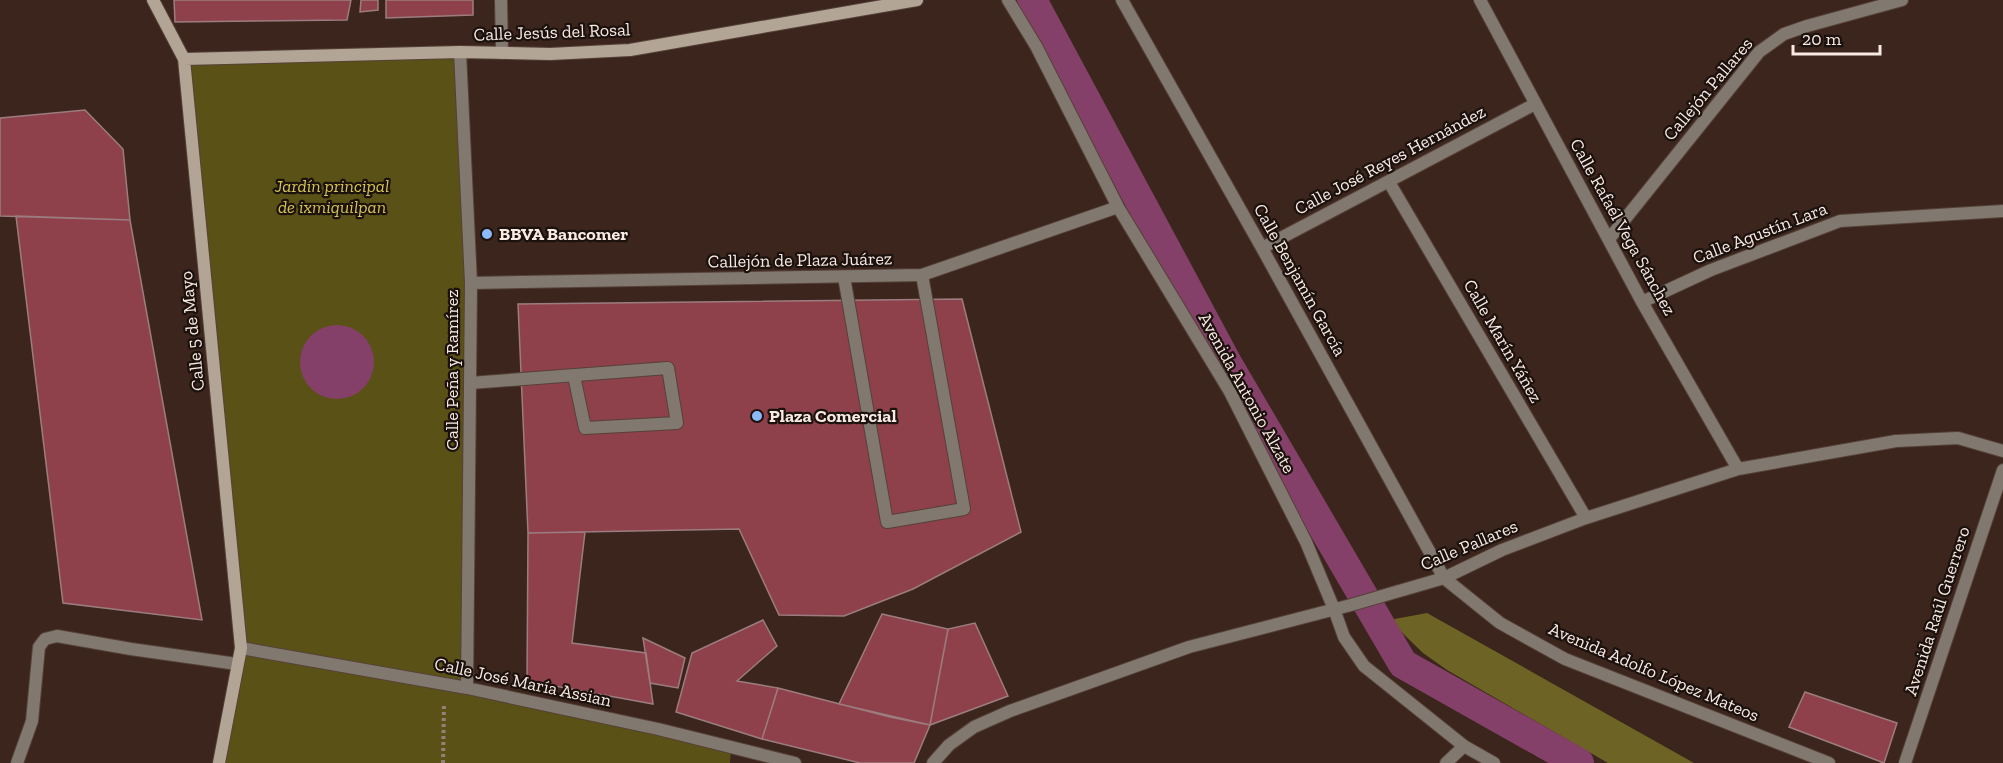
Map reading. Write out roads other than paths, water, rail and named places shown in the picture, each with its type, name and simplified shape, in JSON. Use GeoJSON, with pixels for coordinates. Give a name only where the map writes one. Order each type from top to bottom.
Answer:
{"type":"FeatureCollection","features":[{"type":"Feature","properties":{"kind":"main road","name":"Calle 5 de Mayo"},"geometry":{"type":"LineString","coordinates":[[153,0],[184,59],[241,648],[219,763]]}},
{"type":"Feature","properties":{"kind":"main road","name":"Calle Jesús del Rosal"},"geometry":{"type":"LineString","coordinates":[[184,59],[460,52],[550,54],[630,50],[917,0]]}},
{"type":"Feature","properties":{"kind":"street"},"geometry":{"type":"LineString","coordinates":[[501,0],[502,53]]}},
{"type":"Feature","properties":{"kind":"street","name":"Avenida Antonio Alzate"},"geometry":{"type":"LineString","coordinates":[[1008,0],[1035,46],[1118,207],[1230,392],[1306,542],[1344,637],[1364,666],[1464,746],[1494,763]]}},
{"type":"Feature","properties":{"kind":"street","name":"Calle Benjamín García"},"geometry":{"type":"LineString","coordinates":[[1122,0],[1444,578]]}},
{"type":"Feature","properties":{"kind":"street","name":"Calle Rafaél Vega Sánchez"},"geometry":{"type":"LineString","coordinates":[[1480,0],[1642,302],[1738,469]]}},
{"type":"Feature","properties":{"kind":"street","name":"Callejón Pallares"},"geometry":{"type":"LineString","coordinates":[[1609,239],[1759,52],[1792,31],[1902,0]]}},
{"type":"Feature","properties":{"kind":"street","name":"Calle Peña y Ramírez"},"geometry":{"type":"LineString","coordinates":[[460,52],[471,283],[467,688]]}},
{"type":"Feature","properties":{"kind":"street","name":"Calle José Reyes Hernández"},"geometry":{"type":"LineString","coordinates":[[1262,248],[1535,104]]}},
{"type":"Feature","properties":{"kind":"street","name":"Calle Marín Yáñez"},"geometry":{"type":"LineString","coordinates":[[1389,182],[1586,518]]}},
{"type":"Feature","properties":{"kind":"street","name":"Callejón de Plaza Juárez"},"geometry":{"type":"LineString","coordinates":[[471,283],[922,275],[1118,207]]}},
{"type":"Feature","properties":{"kind":"street","name":"Calle Agustín Lara"},"geometry":{"type":"LineString","coordinates":[[1642,302],[1711,270],[1840,221],[2003,211]]}},
{"type":"Feature","properties":{"kind":"street"},"geometry":{"type":"LineString","coordinates":[[844,277],[887,522],[964,509],[922,275]]}},
{"type":"Feature","properties":{"kind":"street"},"geometry":{"type":"LineString","coordinates":[[470,383],[668,368],[677,423],[585,428],[574,376]]}},
{"type":"Feature","properties":{"kind":"street","name":"Calle Pallares"},"geometry":{"type":"LineString","coordinates":[[933,763],[949,745],[974,727],[1010,711],[1189,647],[1444,578],[1502,550],[1586,518],[1738,469],[1896,441],[1958,438],[2003,451]]}},
{"type":"Feature","properties":{"kind":"street","name":"Avenida Raúl Guerrero"},"geometry":{"type":"LineString","coordinates":[[1905,763],[2003,470]]}},
{"type":"Feature","properties":{"kind":"street","name":"Avenida Adolfo López Mateos"},"geometry":{"type":"LineString","coordinates":[[1444,578],[1500,623],[1565,659],[1829,763]]}},
{"type":"Feature","properties":{"kind":"street"},"geometry":{"type":"LineString","coordinates":[[17,763],[32,721],[39,647],[45,639],[57,636],[237,664]]}},
{"type":"Feature","properties":{"kind":"street","name":"Calle José María Assian"},"geometry":{"type":"LineString","coordinates":[[241,648],[467,688],[658,729],[795,763]]}},
{"type":"Feature","properties":{"kind":"street"},"geometry":{"type":"LineString","coordinates":[[1446,763],[1464,746]]}},
{"type":"Feature","properties":{"kind":"waterway"},"geometry":{"type":"LineString","coordinates":[[1032,0],[1227,363],[1403,664],[1579,763]]}},
{"type":"Feature","properties":{"kind":"place","name":"BBVA Bancomer"},"geometry":{"type":"Point","coordinates":[487,234]}},
{"type":"Feature","properties":{"kind":"place","name":"Plaza Comercial"},"geometry":{"type":"Point","coordinates":[757,416]}},
{"type":"Feature","properties":{"kind":"park label","name":"Jardín principal de ixmiquilpan"},"geometry":{"type":"Point","coordinates":[332,196]}}]}
